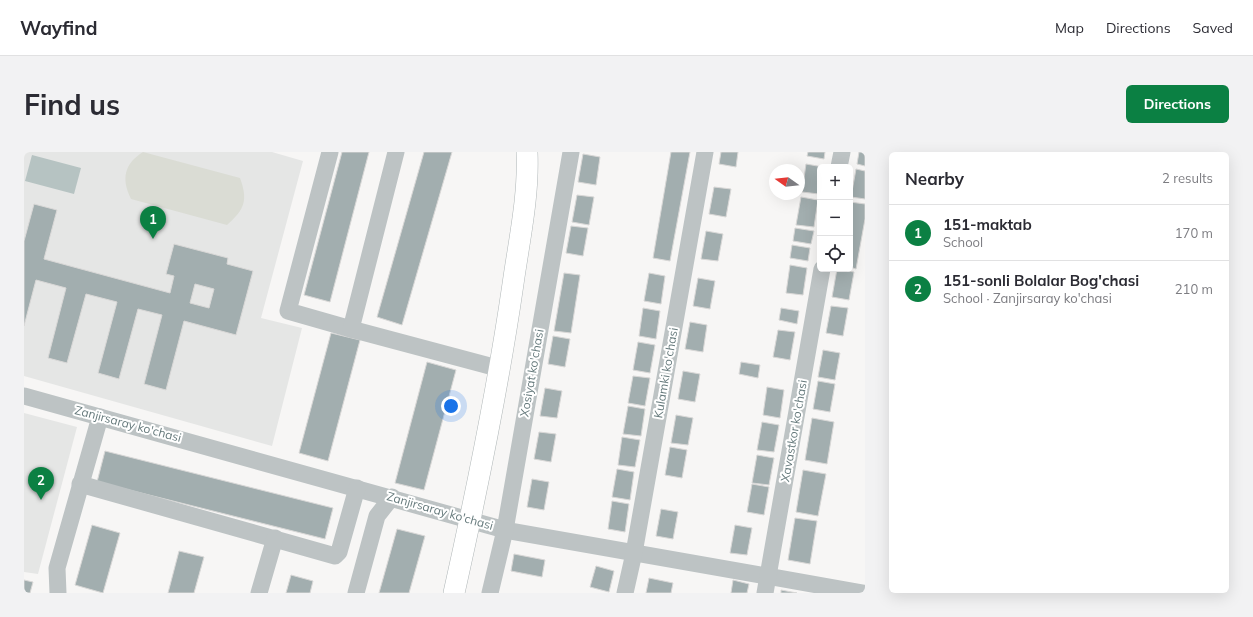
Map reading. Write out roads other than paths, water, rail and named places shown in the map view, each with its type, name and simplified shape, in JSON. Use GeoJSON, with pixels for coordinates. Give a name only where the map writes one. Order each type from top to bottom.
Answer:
{"type":"FeatureCollection","features":[{"type":"Feature","properties":{"kind":"main road"},"geometry":{"type":"LineString","coordinates":[[454,593],[501,369],[523,217],[527,177],[527,152]]}},
{"type":"Feature","properties":{"kind":"street"},"geometry":{"type":"LineString","coordinates":[[330,152],[288,311],[501,369]]}},
{"type":"Feature","properties":{"kind":"street"},"geometry":{"type":"LineString","coordinates":[[351,329],[396,152]]}},
{"type":"Feature","properties":{"kind":"street","name":"Xosiyat ko'chasi"},"geometry":{"type":"LineString","coordinates":[[490,593],[505,530],[571,152]]}},
{"type":"Feature","properties":{"kind":"street","name":"Kulamki ko'chasi"},"geometry":{"type":"LineString","coordinates":[[625,593],[634,552],[704,152]]}},
{"type":"Feature","properties":{"kind":"street"},"geometry":{"type":"LineString","coordinates":[[840,164],[842,152]]}},
{"type":"Feature","properties":{"kind":"street","name":"Xavastkor ko'chasi"},"geometry":{"type":"LineString","coordinates":[[765,593],[821,272]]}},
{"type":"Feature","properties":{"kind":"street","name":"Zanjirsaray ko'chasi"},"geometry":{"type":"LineString","coordinates":[[24,396],[392,497],[505,530],[863,593]]}},
{"type":"Feature","properties":{"kind":"street"},"geometry":{"type":"LineString","coordinates":[[58,593],[57,568],[100,417]]}},
{"type":"Feature","properties":{"kind":"street"},"geometry":{"type":"LineString","coordinates":[[80,484],[335,556],[339,552],[358,488]]}},
{"type":"Feature","properties":{"kind":"street"},"geometry":{"type":"LineString","coordinates":[[356,593],[377,516],[392,497]]}},
{"type":"Feature","properties":{"kind":"street"},"geometry":{"type":"LineString","coordinates":[[259,593],[275,538]]}},
{"type":"Feature","properties":{"kind":"place","name":"151-maktab"},"geometry":{"type":"Point","coordinates":[153,239]}},
{"type":"Feature","properties":{"kind":"place","name":"151-sonli Bolalar Bog'chasi"},"geometry":{"type":"Point","coordinates":[41,500]}}]}
